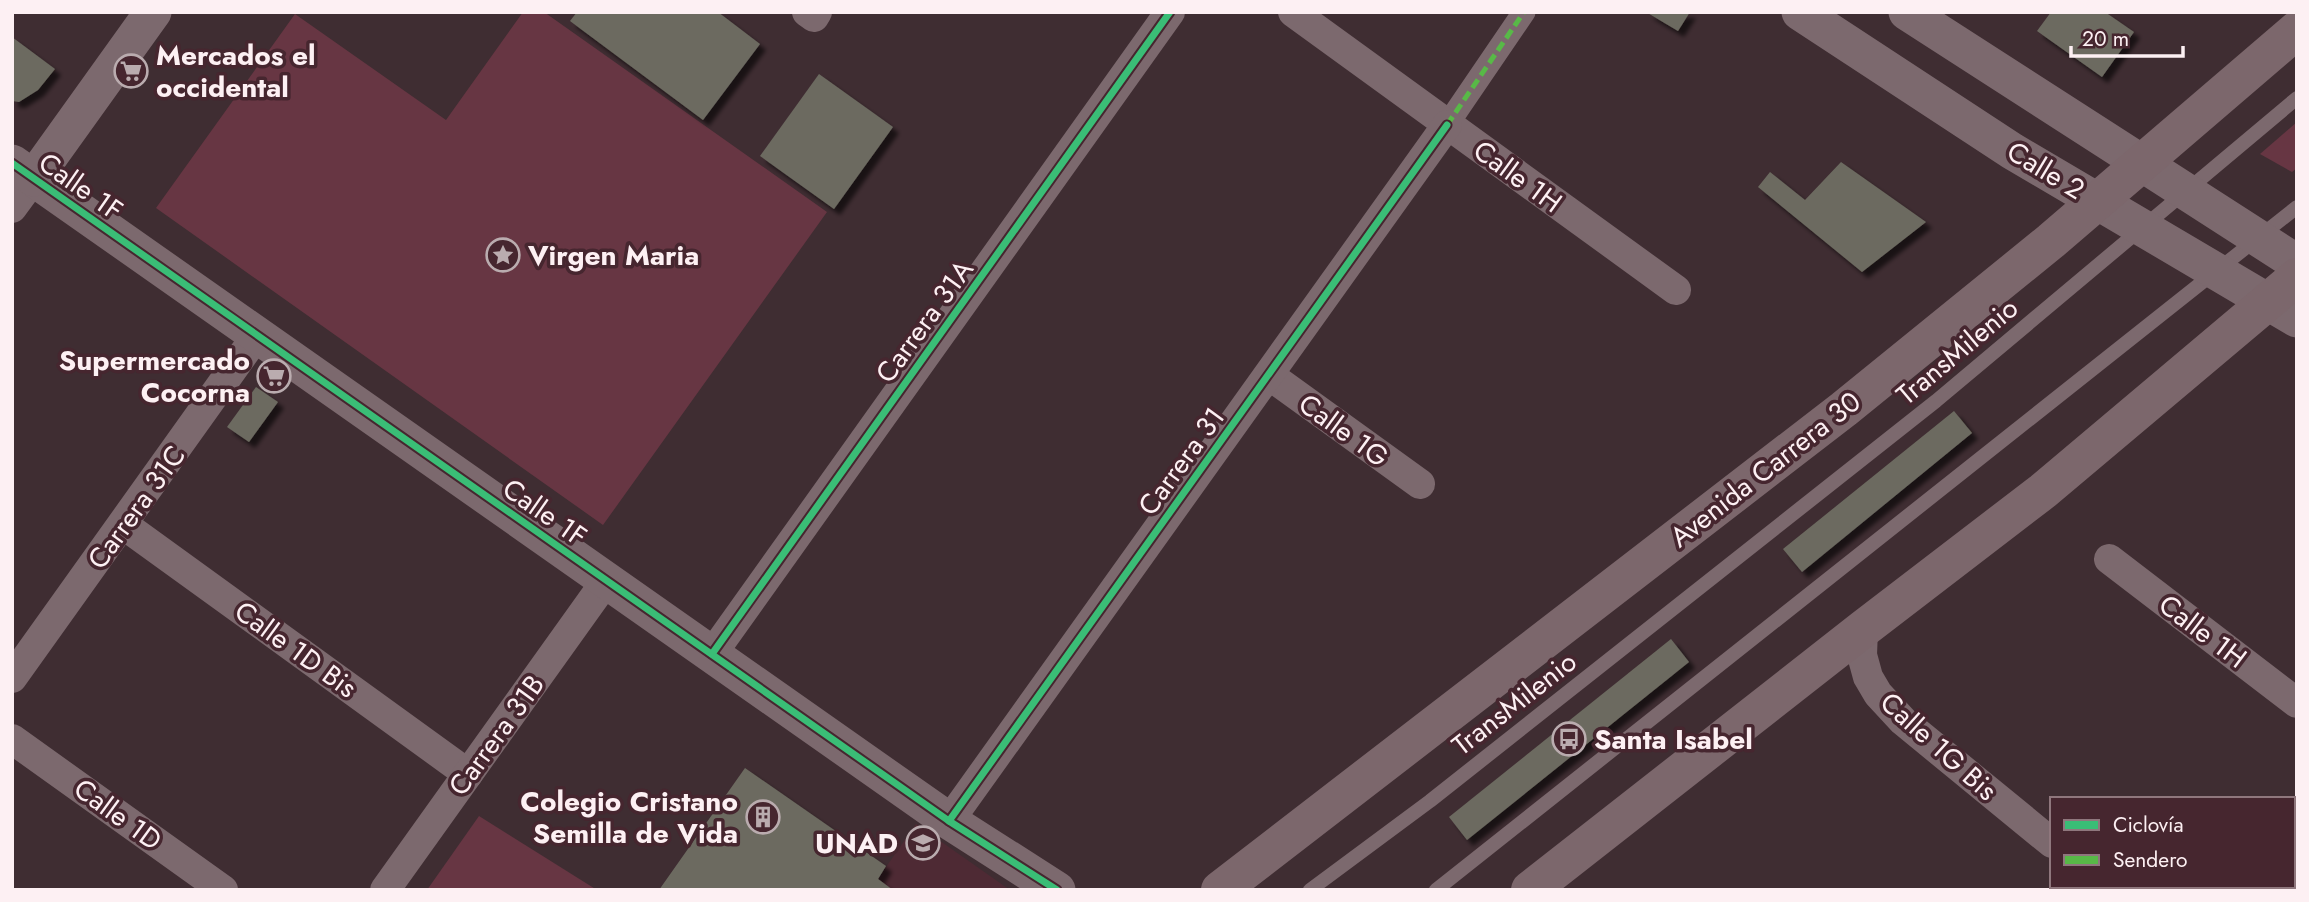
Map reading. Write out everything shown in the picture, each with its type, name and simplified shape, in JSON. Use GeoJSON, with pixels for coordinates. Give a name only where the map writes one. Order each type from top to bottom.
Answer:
{"type":"FeatureCollection","features":[{"type":"Feature","properties":{"kind":"highway","name":"Avenida Carrera 30"},"geometry":{"type":"LineString","coordinates":[[1220,890],[1844,409],[2097,201],[2297,30]]}},
{"type":"Feature","properties":{"kind":"highway"},"geometry":{"type":"LineString","coordinates":[[1530,890],[1863,629],[2282,310],[2297,277]]}},
{"type":"Feature","properties":{"kind":"street"},"geometry":{"type":"LineString","coordinates":[[12,208],[23,171],[153,12]]}},
{"type":"Feature","properties":{"kind":"street","name":"Carrera 31A"},"geometry":{"type":"LineString","coordinates":[[712,654],[1170,12]]}},
{"type":"Feature","properties":{"kind":"street","name":"Calle 1H"},"geometry":{"type":"LineString","coordinates":[[1293,12],[1676,290]]}},
{"type":"Feature","properties":{"kind":"street","name":"Carrera 31"},"geometry":{"type":"LineString","coordinates":[[950,821],[1447,125],[1524,12]]}},
{"type":"Feature","properties":{"kind":"street","name":"Calle 2"},"geometry":{"type":"LineString","coordinates":[[1800,12],[2012,151],[2282,310]]}},
{"type":"Feature","properties":{"kind":"street","name":"Calle 2"},"geometry":{"type":"LineString","coordinates":[[1914,14],[2297,263]]}},
{"type":"Feature","properties":{"kind":"street","name":"Calle 1F"},"geometry":{"type":"LineString","coordinates":[[23,171],[950,821],[1057,890]]}},
{"type":"Feature","properties":{"kind":"street","name":"Carrera 31C"},"geometry":{"type":"LineString","coordinates":[[12,678],[257,335]]}},
{"type":"Feature","properties":{"kind":"street","name":"Calle 1G"},"geometry":{"type":"LineString","coordinates":[[1269,375],[1420,485]]}},
{"type":"Feature","properties":{"kind":"street","name":"Calle 1D Bis"},"geometry":{"type":"LineString","coordinates":[[124,524],[468,774]]}},
{"type":"Feature","properties":{"kind":"street","name":"Calle 1H"},"geometry":{"type":"LineString","coordinates":[[2109,559],[2297,703]]}},
{"type":"Feature","properties":{"kind":"street","name":"Carrera 31B"},"geometry":{"type":"LineString","coordinates":[[385,890],[607,581]]}},
{"type":"Feature","properties":{"kind":"street","name":"Calle 1G Bis"},"geometry":{"type":"LineString","coordinates":[[1863,629],[1862,655],[1868,677],[1878,694],[1903,721],[2050,841]]}},
{"type":"Feature","properties":{"kind":"street","name":"Calle 1D"},"geometry":{"type":"LineString","coordinates":[[12,739],[223,890]]}},
{"type":"Feature","properties":{"kind":"lane","name":"TransMilenio"},"geometry":{"type":"LineString","coordinates":[[1310,890],[1430,801],[1926,409],[2297,98]]}},
{"type":"Feature","properties":{"kind":"lane"},"geometry":{"type":"LineString","coordinates":[[1436,890],[2297,207]]}},
{"type":"Feature","properties":{"kind":"shaded area"},"geometry":{"type":"Polygon","coordinates":[[[523,12],[544,12],[827,212],[603,525],[156,208],[295,14],[446,120],[523,12]]]}},
{"type":"Feature","properties":{"kind":"shaded area"},"geometry":{"type":"Polygon","coordinates":[[[2297,122],[2297,168],[2292,172],[2260,154],[2297,122]]]}},
{"type":"Feature","properties":{"kind":"shaded area"},"geometry":{"type":"Polygon","coordinates":[[[479,816],[597,890],[427,890],[479,816]]]}},
{"type":"Feature","properties":{"kind":"shaded area","name":"UNAD"},"geometry":{"type":"Polygon","coordinates":[[[916,824],[1010,890],[870,890],[916,824]]]}},
{"type":"Feature","properties":{"kind":"building"},"geometry":{"type":"Polygon","coordinates":[[[577,12],[718,12],[760,44],[703,120],[570,21],[577,12]]]}},
{"type":"Feature","properties":{"kind":"building"},"geometry":{"type":"Polygon","coordinates":[[[1646,12],[1690,12],[1678,31],[1646,12]]]}},
{"type":"Feature","properties":{"kind":"building"},"geometry":{"type":"Polygon","coordinates":[[[2051,12],[2105,12],[2134,32],[2102,77],[2037,31],[2051,12]]]}},
{"type":"Feature","properties":{"kind":"building"},"geometry":{"type":"Polygon","coordinates":[[[12,37],[55,69],[38,90],[19,102],[12,101],[12,37]]]}},
{"type":"Feature","properties":{"kind":"building"},"geometry":{"type":"Polygon","coordinates":[[[819,74],[893,127],[834,209],[760,156],[819,74]]]}},
{"type":"Feature","properties":{"kind":"building"},"geometry":{"type":"Polygon","coordinates":[[[1841,162],[1926,222],[1862,272],[1758,187],[1770,172],[1805,200],[1841,162]]]}},
{"type":"Feature","properties":{"kind":"building"},"geometry":{"type":"Polygon","coordinates":[[[256,387],[278,402],[249,442],[227,427],[256,387]]]}},
{"type":"Feature","properties":{"kind":"building"},"geometry":{"type":"Polygon","coordinates":[[[1954,411],[1972,433],[1802,572],[1783,549],[1954,411]]]}},
{"type":"Feature","properties":{"kind":"building","name":"Santa Isabel"},"geometry":{"type":"Polygon","coordinates":[[[1671,639],[1689,662],[1467,840],[1449,817],[1671,639]]]}},
{"type":"Feature","properties":{"kind":"building","name":"Colegio Cristano Semilla de Vida"},"geometry":{"type":"Polygon","coordinates":[[[745,768],[886,866],[878,879],[893,890],[659,890],[745,768]]]}},
{"type":"Feature","properties":{"kind":"marked path"},"geometry":{"type":"LineString","coordinates":[[1447,125],[1524,12]]}},
{"type":"Feature","properties":{"kind":"cycle path"},"geometry":{"type":"LineString","coordinates":[[712,654],[1170,12]]}},
{"type":"Feature","properties":{"kind":"cycle path"},"geometry":{"type":"LineString","coordinates":[[949,821],[1447,125]]}},
{"type":"Feature","properties":{"kind":"cycle path"},"geometry":{"type":"LineString","coordinates":[[12,163],[949,821],[1057,890]]}},
{"type":"Feature","properties":{"kind":"place","name":"Mercados el occidental"},"geometry":{"type":"Point","coordinates":[131,71]}},
{"type":"Feature","properties":{"kind":"place","name":"Virgen Maria"},"geometry":{"type":"Point","coordinates":[503,255]}},
{"type":"Feature","properties":{"kind":"place","name":"Supermercado Cocorna"},"geometry":{"type":"Point","coordinates":[274,376]}},
{"type":"Feature","properties":{"kind":"place","name":"Santa Isabel"},"geometry":{"type":"Point","coordinates":[1569,739]}},
{"type":"Feature","properties":{"kind":"place","name":"Colegio Cristano Semilla de Vida"},"geometry":{"type":"Point","coordinates":[763,817]}},
{"type":"Feature","properties":{"kind":"place","name":"UNAD"},"geometry":{"type":"Point","coordinates":[923,843]}}]}
